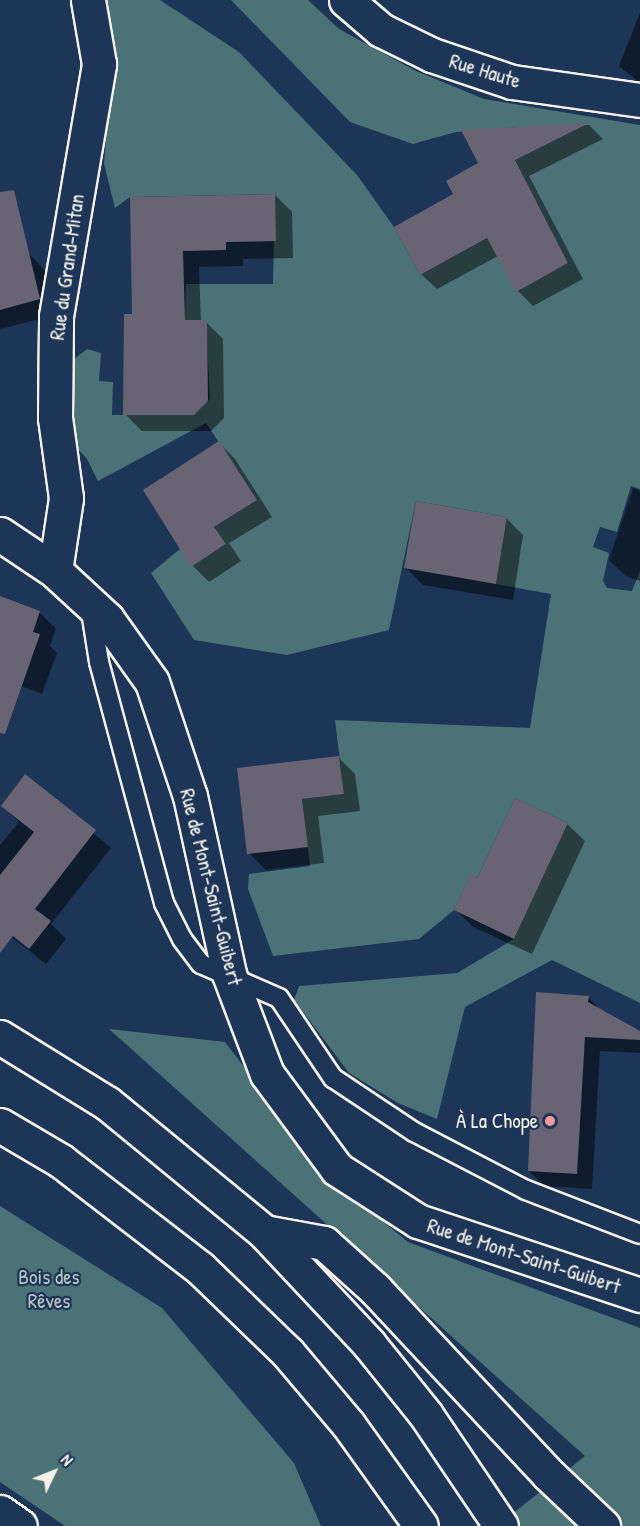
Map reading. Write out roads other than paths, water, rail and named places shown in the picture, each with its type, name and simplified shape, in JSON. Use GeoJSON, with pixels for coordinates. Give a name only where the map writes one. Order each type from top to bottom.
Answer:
{"type":"FeatureCollection","features":[{"type":"Feature","properties":{"kind":"main road","name":"Rue du Grand-Mitan"},"geometry":{"type":"LineString","coordinates":[[55,571],[66,498],[55,418],[56,316],[99,64],[88,0]]}},
{"type":"Feature","properties":{"kind":"main road","name":"Rue Haute"},"geometry":{"type":"LineString","coordinates":[[346,0],[381,30],[442,59],[512,82],[640,100]]}},
{"type":"Feature","properties":{"kind":"main road","name":"Rue de Mont-Saint-Guibert"},"geometry":{"type":"LineString","coordinates":[[0,534],[55,571],[107,619],[152,682],[190,796],[229,974],[267,1074],[337,1169],[418,1221],[640,1295]]}},
{"type":"Feature","properties":{"kind":"main road"},"geometry":{"type":"LineString","coordinates":[[0,1037],[107,1103],[264,1233],[369,1344],[426,1415],[498,1521]]}},
{"type":"Feature","properties":{"kind":"main road"},"geometry":{"type":"LineString","coordinates":[[0,1125],[61,1161],[200,1268],[288,1353],[348,1424],[421,1526]]}},
{"type":"Feature","properties":{"kind":"main road"},"geometry":{"type":"LineString","coordinates":[[264,1233],[324,1243],[375,1289],[548,1474],[603,1526]]}},
{"type":"Feature","properties":{"kind":"main road"},"geometry":{"type":"LineString","coordinates":[[0,1512],[20,1526]]}},
{"type":"Feature","properties":{"kind":"lane"},"geometry":{"type":"LineString","coordinates":[[89,604],[99,662],[164,903],[182,939],[201,964],[229,974],[279,998],[333,1078],[414,1132],[526,1190],[640,1234]]}},
{"type":"Feature","properties":{"kind":"place","name":"À La Chope"},"geometry":{"type":"Point","coordinates":[550,1121]}},
{"type":"Feature","properties":{"kind":"park label","name":"Bois des Rêves"},"geometry":{"type":"Point","coordinates":[49,1289]}}]}
